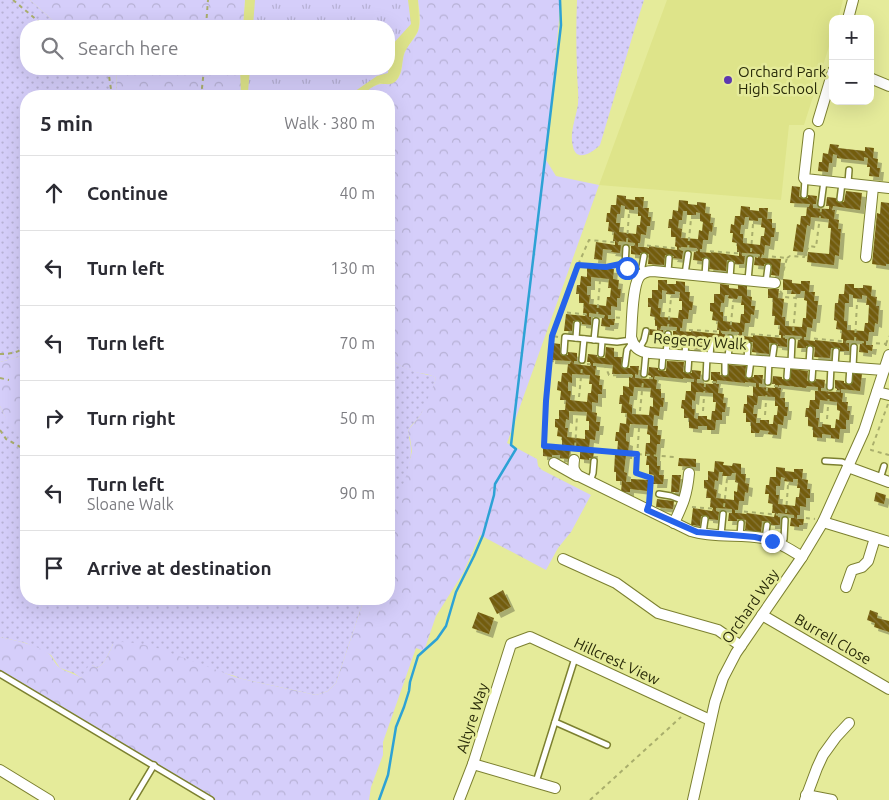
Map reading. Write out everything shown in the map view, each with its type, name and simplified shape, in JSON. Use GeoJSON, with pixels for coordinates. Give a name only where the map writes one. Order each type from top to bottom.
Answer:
{"type":"FeatureCollection","features":[{"type":"Feature","properties":{"kind":"street"},"geometry":{"type":"LineString","coordinates":[[849,15],[853,0]]}},
{"type":"Feature","properties":{"kind":"street"},"geometry":{"type":"LineString","coordinates":[[874,79],[889,85]]}},
{"type":"Feature","properties":{"kind":"street"},"geometry":{"type":"LineString","coordinates":[[818,121],[829,84]]}},
{"type":"Feature","properties":{"kind":"street"},"geometry":{"type":"LineString","coordinates":[[809,134],[805,178],[889,188]]}},
{"type":"Feature","properties":{"kind":"street"},"geometry":{"type":"LineString","coordinates":[[866,257],[873,186]]}},
{"type":"Feature","properties":{"kind":"street"},"geometry":{"type":"LineString","coordinates":[[641,276],[653,270],[774,283]]}},
{"type":"Feature","properties":{"kind":"street","name":"Regency Walk"},"geometry":{"type":"LineString","coordinates":[[641,276],[635,289],[633,318],[637,346],[665,354],[884,370]]}},
{"type":"Feature","properties":{"kind":"street","name":"Orchard Way"},"geometry":{"type":"LineString","coordinates":[[693,800],[710,720],[722,678],[730,662],[802,557],[848,466],[864,430],[874,393],[884,370],[888,349]]}},
{"type":"Feature","properties":{"kind":"street"},"geometry":{"type":"LineString","coordinates":[[874,393],[889,399]]}},
{"type":"Feature","properties":{"kind":"street"},"geometry":{"type":"LineString","coordinates":[[574,460],[574,473],[579,476]]}},
{"type":"Feature","properties":{"kind":"street"},"geometry":{"type":"LineString","coordinates":[[554,463],[691,531],[703,534],[765,539],[793,550],[802,557]]}},
{"type":"Feature","properties":{"kind":"street"},"geometry":{"type":"LineString","coordinates":[[848,466],[884,480]]}},
{"type":"Feature","properties":{"kind":"street"},"geometry":{"type":"LineString","coordinates":[[674,523],[684,503],[688,487],[688,474]]}},
{"type":"Feature","properties":{"kind":"street"},"geometry":{"type":"LineString","coordinates":[[820,521],[889,542]]}},
{"type":"Feature","properties":{"kind":"street"},"geometry":{"type":"LineString","coordinates":[[846,587],[852,570],[862,567],[868,561],[875,538]]}},
{"type":"Feature","properties":{"kind":"street"},"geometry":{"type":"LineString","coordinates":[[563,559],[616,583],[658,612],[718,630],[741,646]]}},
{"type":"Feature","properties":{"kind":"street","name":"Burrell Close"},"geometry":{"type":"LineString","coordinates":[[762,615],[889,689]]}},
{"type":"Feature","properties":{"kind":"street","name":"Hillcrest View"},"geometry":{"type":"LineString","coordinates":[[511,644],[530,637],[710,720]]}},
{"type":"Feature","properties":{"kind":"street","name":"Altyre Way"},"geometry":{"type":"LineString","coordinates":[[459,800],[473,764],[511,644]]}},
{"type":"Feature","properties":{"kind":"street"},"geometry":{"type":"LineString","coordinates":[[832,800],[805,798],[816,768],[836,737],[848,723]]}},
{"type":"Feature","properties":{"kind":"street"},"geometry":{"type":"LineString","coordinates":[[473,764],[555,788]]}},
{"type":"Feature","properties":{"kind":"street"},"geometry":{"type":"LineString","coordinates":[[0,770],[49,800]]}},
{"type":"Feature","properties":{"kind":"lane"},"geometry":{"type":"LineString","coordinates":[[840,199],[849,170]]}},
{"type":"Feature","properties":{"kind":"lane"},"geometry":{"type":"LineString","coordinates":[[804,195],[805,178]]}},
{"type":"Feature","properties":{"kind":"lane"},"geometry":{"type":"LineString","coordinates":[[821,206],[824,181]]}},
{"type":"Feature","properties":{"kind":"lane"},"geometry":{"type":"LineString","coordinates":[[626,245],[625,263],[627,268],[641,276],[644,256]]}},
{"type":"Feature","properties":{"kind":"lane"},"geometry":{"type":"LineString","coordinates":[[686,274],[688,251]]}},
{"type":"Feature","properties":{"kind":"lane"},"geometry":{"type":"LineString","coordinates":[[748,280],[750,256]]}},
{"type":"Feature","properties":{"kind":"lane"},"geometry":{"type":"LineString","coordinates":[[668,272],[669,258]]}},
{"type":"Feature","properties":{"kind":"lane"},"geometry":{"type":"LineString","coordinates":[[704,276],[706,261]]}},
{"type":"Feature","properties":{"kind":"lane"},"geometry":{"type":"LineString","coordinates":[[730,278],[731,264]]}},
{"type":"Feature","properties":{"kind":"lane"},"geometry":{"type":"LineString","coordinates":[[768,267],[774,283]]}},
{"type":"Feature","properties":{"kind":"lane"},"geometry":{"type":"LineString","coordinates":[[594,340],[596,318]]}},
{"type":"Feature","properties":{"kind":"lane"},"geometry":{"type":"LineString","coordinates":[[576,338],[577,324]]}},
{"type":"Feature","properties":{"kind":"lane"},"geometry":{"type":"LineString","coordinates":[[625,365],[627,350],[637,346],[644,340],[646,331]]}},
{"type":"Feature","properties":{"kind":"lane"},"geometry":{"type":"LineString","coordinates":[[662,368],[668,334]]}},
{"type":"Feature","properties":{"kind":"lane"},"geometry":{"type":"LineString","coordinates":[[725,372],[730,334]]}},
{"type":"Feature","properties":{"kind":"lane"},"geometry":{"type":"LineString","coordinates":[[564,352],[565,337],[637,346]]}},
{"type":"Feature","properties":{"kind":"lane"},"geometry":{"type":"LineString","coordinates":[[786,377],[792,338]]}},
{"type":"Feature","properties":{"kind":"lane"},"geometry":{"type":"LineString","coordinates":[[582,362],[584,339]]}},
{"type":"Feature","properties":{"kind":"lane"},"geometry":{"type":"LineString","coordinates":[[601,354],[602,341]]}},
{"type":"Feature","properties":{"kind":"lane"},"geometry":{"type":"LineString","coordinates":[[686,341],[688,370]]}},
{"type":"Feature","properties":{"kind":"lane"},"geometry":{"type":"LineString","coordinates":[[706,378],[712,342]]}},
{"type":"Feature","properties":{"kind":"lane"},"geometry":{"type":"LineString","coordinates":[[748,345],[749,375]]}},
{"type":"Feature","properties":{"kind":"lane"},"geometry":{"type":"LineString","coordinates":[[637,346],[644,374]]}},
{"type":"Feature","properties":{"kind":"lane"},"geometry":{"type":"LineString","coordinates":[[768,382],[774,347]]}},
{"type":"Feature","properties":{"kind":"lane"},"geometry":{"type":"LineString","coordinates":[[849,381],[854,347]]}},
{"type":"Feature","properties":{"kind":"lane"},"geometry":{"type":"LineString","coordinates":[[810,349],[812,379]]}},
{"type":"Feature","properties":{"kind":"lane"},"geometry":{"type":"LineString","coordinates":[[830,387],[836,351]]}},
{"type":"Feature","properties":{"kind":"lane"},"geometry":{"type":"LineString","coordinates":[[590,482],[594,461]]}},
{"type":"Feature","properties":{"kind":"lane"},"geometry":{"type":"LineString","coordinates":[[825,461],[842,462],[848,466]]}},
{"type":"Feature","properties":{"kind":"lane"},"geometry":{"type":"LineString","coordinates":[[884,466],[884,480]]}},
{"type":"Feature","properties":{"kind":"lane"},"geometry":{"type":"LineString","coordinates":[[659,494],[670,496],[684,503]]}},
{"type":"Feature","properties":{"kind":"lane"},"geometry":{"type":"LineString","coordinates":[[721,535],[724,512]]}},
{"type":"Feature","properties":{"kind":"lane"},"geometry":{"type":"LineString","coordinates":[[781,545],[784,539],[786,518]]}},
{"type":"Feature","properties":{"kind":"lane"},"geometry":{"type":"LineString","coordinates":[[703,534],[705,519]]}},
{"type":"Feature","properties":{"kind":"lane"},"geometry":{"type":"LineString","coordinates":[[740,536],[741,523]]}},
{"type":"Feature","properties":{"kind":"lane"},"geometry":{"type":"LineString","coordinates":[[765,539],[767,525]]}},
{"type":"Feature","properties":{"kind":"lane"},"geometry":{"type":"LineString","coordinates":[[536,782],[576,658]]}},
{"type":"Feature","properties":{"kind":"lane"},"geometry":{"type":"LineString","coordinates":[[0,674],[211,800]]}},
{"type":"Feature","properties":{"kind":"lane"},"geometry":{"type":"LineString","coordinates":[[555,722],[607,745]]}},
{"type":"Feature","properties":{"kind":"lane"},"geometry":{"type":"LineString","coordinates":[[133,800],[154,765]]}},
{"type":"Feature","properties":{"kind":"path"},"geometry":{"type":"LineString","coordinates":[[13,0],[37,20]]}},
{"type":"Feature","properties":{"kind":"path"},"geometry":{"type":"LineString","coordinates":[[206,20],[208,0]]}},
{"type":"Feature","properties":{"kind":"path"},"geometry":{"type":"LineString","coordinates":[[109,75],[111,90]]}},
{"type":"Feature","properties":{"kind":"path"},"geometry":{"type":"LineString","coordinates":[[203,75],[203,90]]}},
{"type":"Feature","properties":{"kind":"path"},"geometry":{"type":"LineString","coordinates":[[674,457],[544,446],[552,336],[589,240],[787,258],[790,256],[804,257],[809,246],[816,246],[821,206]]}},
{"type":"Feature","properties":{"kind":"path"},"geometry":{"type":"LineString","coordinates":[[626,245],[629,212]]}},
{"type":"Feature","properties":{"kind":"path"},"geometry":{"type":"LineString","coordinates":[[688,251],[691,219]]}},
{"type":"Feature","properties":{"kind":"path"},"geometry":{"type":"LineString","coordinates":[[750,256],[753,224]]}},
{"type":"Feature","properties":{"kind":"path"},"geometry":{"type":"LineString","coordinates":[[787,258],[782,274],[774,283],[785,297],[796,298],[792,338]]}},
{"type":"Feature","properties":{"kind":"path"},"geometry":{"type":"LineString","coordinates":[[578,265],[606,267],[625,263]]}},
{"type":"Feature","properties":{"kind":"path"},"geometry":{"type":"LineString","coordinates":[[596,318],[600,281]]}},
{"type":"Feature","properties":{"kind":"path"},"geometry":{"type":"LineString","coordinates":[[668,327],[671,298]]}},
{"type":"Feature","properties":{"kind":"path"},"geometry":{"type":"LineString","coordinates":[[730,334],[733,302]]}},
{"type":"Feature","properties":{"kind":"path"},"geometry":{"type":"LineString","coordinates":[[854,340],[857,303]]}},
{"type":"Feature","properties":{"kind":"path"},"geometry":{"type":"LineString","coordinates":[[561,312],[596,318],[633,318]]}},
{"type":"Feature","properties":{"kind":"path"},"geometry":{"type":"LineString","coordinates":[[552,336],[565,337]]}},
{"type":"Feature","properties":{"kind":"path"},"geometry":{"type":"LineString","coordinates":[[888,349],[889,336]]}},
{"type":"Feature","properties":{"kind":"path"},"geometry":{"type":"LineString","coordinates":[[0,354],[20,350]]}},
{"type":"Feature","properties":{"kind":"path"},"geometry":{"type":"LineString","coordinates":[[550,361],[582,362],[604,366],[609,375],[874,393]]}},
{"type":"Feature","properties":{"kind":"path"},"geometry":{"type":"LineString","coordinates":[[579,397],[582,362]]}},
{"type":"Feature","properties":{"kind":"path"},"geometry":{"type":"LineString","coordinates":[[0,378],[9,380]]}},
{"type":"Feature","properties":{"kind":"path"},"geometry":{"type":"LineString","coordinates":[[640,411],[642,388]]}},
{"type":"Feature","properties":{"kind":"path"},"geometry":{"type":"LineString","coordinates":[[703,411],[704,392]]}},
{"type":"Feature","properties":{"kind":"path"},"geometry":{"type":"LineString","coordinates":[[765,415],[766,397]]}},
{"type":"Feature","properties":{"kind":"path"},"geometry":{"type":"LineString","coordinates":[[889,399],[871,450],[889,456]]}},
{"type":"Feature","properties":{"kind":"path"},"geometry":{"type":"LineString","coordinates":[[827,420],[829,401]]}},
{"type":"Feature","properties":{"kind":"path"},"geometry":{"type":"LineString","coordinates":[[575,449],[578,416]]}},
{"type":"Feature","properties":{"kind":"path"},"geometry":{"type":"LineString","coordinates":[[639,428],[636,473],[651,478],[647,510]]}},
{"type":"Feature","properties":{"kind":"path"},"geometry":{"type":"LineString","coordinates":[[0,430],[6,440],[20,447]]}},
{"type":"Feature","properties":{"kind":"path"},"geometry":{"type":"LineString","coordinates":[[724,512],[727,480]]}},
{"type":"Feature","properties":{"kind":"path"},"geometry":{"type":"LineString","coordinates":[[786,518],[788,485]]}},
{"type":"Feature","properties":{"kind":"path"},"geometry":{"type":"LineString","coordinates":[[684,503],[688,507],[724,512],[820,521]]}},
{"type":"Feature","properties":{"kind":"path"},"geometry":{"type":"LineString","coordinates":[[590,800],[688,710]]}},
{"type":"Feature","properties":{"kind":"shaded area"},"geometry":{"type":"Polygon","coordinates":[[[245,0],[418,0],[418,31],[404,53],[401,71],[397,80],[393,84],[380,83],[369,90],[241,90],[240,75],[395,75],[395,20],[243,20],[245,0]]]}},
{"type":"Feature","properties":{"kind":"shaded area","name":"Orchard Park High School"},"geometry":{"type":"Polygon","coordinates":[[[667,0],[843,0],[839,15],[829,15],[829,47],[804,125],[789,125],[781,200],[599,185],[667,0]]]}},
{"type":"Feature","properties":{"kind":"green space"},"geometry":{"type":"Polygon","coordinates":[[[0,0],[30,0],[52,20],[20,20],[20,75],[116,75],[117,90],[20,90],[20,356],[0,362],[0,0]]]}},
{"type":"Feature","properties":{"kind":"green space"},"geometry":{"type":"Polygon","coordinates":[[[30,0],[245,0],[243,20],[52,20],[30,0]]]}},
{"type":"Feature","properties":{"kind":"green space"},"geometry":{"type":"Polygon","coordinates":[[[255,0],[408,0],[411,24],[395,42],[395,20],[253,20],[255,0]]]}},
{"type":"Feature","properties":{"kind":"green space"},"geometry":{"type":"Polygon","coordinates":[[[418,0],[559,0],[559,20],[546,160],[556,176],[599,185],[507,443],[537,459],[538,466],[542,470],[591,495],[571,532],[558,548],[546,570],[480,535],[463,573],[436,616],[424,651],[416,648],[383,742],[383,755],[371,787],[369,800],[215,800],[0,670],[0,637],[39,648],[49,654],[59,667],[81,678],[89,665],[97,668],[102,664],[113,644],[122,642],[136,643],[157,648],[238,678],[316,695],[328,691],[336,683],[362,605],[395,605],[395,509],[412,451],[408,433],[423,410],[436,378],[412,371],[395,362],[395,90],[369,90],[380,84],[391,84],[399,78],[405,52],[417,34],[420,18],[418,0]]]}},
{"type":"Feature","properties":{"kind":"green space"},"geometry":{"type":"Polygon","coordinates":[[[577,0],[644,0],[600,145],[585,155],[575,152],[572,142],[573,126],[578,104],[577,0]]]}},
{"type":"Feature","properties":{"kind":"green space"},"geometry":{"type":"Polygon","coordinates":[[[116,75],[240,75],[241,90],[117,90],[116,75]]]}},
{"type":"Feature","properties":{"kind":"green space"},"geometry":{"type":"Polygon","coordinates":[[[249,75],[381,75],[357,90],[248,90],[249,75]]]}},
{"type":"Feature","properties":{"kind":"green space"},"geometry":{"type":"Polygon","coordinates":[[[19,357],[20,435],[7,421],[0,406],[0,362],[19,357]]]}},
{"type":"Feature","properties":{"kind":"green space"},"geometry":{"type":"Polygon","coordinates":[[[395,362],[410,370],[436,378],[424,408],[409,429],[410,461],[395,510],[395,362]]]}},
{"type":"Feature","properties":{"kind":"green space"},"geometry":{"type":"Polygon","coordinates":[[[0,406],[10,424],[20,434],[20,605],[362,605],[336,683],[328,691],[316,695],[238,678],[113,644],[102,664],[97,668],[92,665],[81,678],[74,673],[60,668],[51,655],[26,643],[0,637],[0,406]]]}},
{"type":"Feature","properties":{"kind":"building"},"geometry":{"type":"Polygon","coordinates":[[[830,144],[839,145],[838,148],[865,151],[865,147],[874,148],[873,158],[878,159],[879,177],[869,176],[868,158],[864,157],[864,161],[837,158],[837,155],[833,154],[828,172],[818,171],[823,153],[828,154],[830,144]]]}},
{"type":"Feature","properties":{"kind":"building"},"geometry":{"type":"Polygon","coordinates":[[[792,186],[800,187],[799,197],[817,196],[816,204],[813,204],[813,208],[829,209],[829,206],[826,206],[827,197],[836,198],[836,201],[844,202],[846,191],[862,193],[860,210],[833,206],[832,210],[835,210],[834,219],[839,220],[838,229],[841,229],[839,256],[835,255],[834,265],[807,262],[808,252],[829,254],[831,228],[828,228],[829,219],[811,217],[810,226],[807,225],[803,252],[793,251],[797,224],[800,225],[801,216],[806,216],[807,207],[810,204],[790,203],[792,186]]]}},
{"type":"Feature","properties":{"kind":"building"},"geometry":{"type":"Polygon","coordinates":[[[617,195],[635,200],[635,197],[644,197],[643,208],[649,208],[650,226],[647,226],[646,235],[641,234],[638,247],[649,248],[649,246],[677,250],[675,246],[676,237],[671,237],[671,228],[668,228],[673,210],[678,211],[679,200],[697,205],[697,202],[706,203],[705,213],[711,214],[712,232],[709,231],[708,240],[703,240],[700,252],[739,256],[737,243],[732,242],[733,233],[730,233],[731,224],[734,225],[735,216],[740,216],[741,206],[759,211],[759,208],[768,208],[767,219],[772,219],[772,228],[775,228],[774,237],[771,237],[770,246],[765,245],[764,255],[762,254],[761,258],[781,259],[779,276],[771,275],[772,265],[754,265],[755,257],[758,258],[759,254],[743,253],[742,256],[745,256],[744,264],[735,264],[735,261],[727,260],[726,271],[709,269],[710,259],[702,258],[702,261],[693,260],[694,252],[696,252],[697,248],[681,247],[680,250],[683,251],[682,259],[665,255],[664,265],[648,264],[649,254],[631,254],[631,246],[634,246],[635,243],[619,241],[618,245],[621,245],[620,253],[603,249],[602,260],[594,259],[596,242],[615,245],[615,241],[613,241],[614,232],[608,231],[609,222],[606,222],[607,213],[610,213],[611,205],[616,205],[617,195]],[[621,205],[616,223],[620,223],[619,232],[636,234],[641,216],[638,216],[638,207],[634,207],[634,210],[625,209],[625,206],[621,205]],[[683,211],[682,220],[679,220],[678,228],[682,229],[681,238],[698,239],[699,230],[702,231],[703,222],[700,221],[700,213],[696,212],[696,215],[687,215],[687,211],[683,211]],[[745,217],[744,225],[741,225],[740,234],[743,234],[743,243],[760,245],[761,236],[764,236],[765,228],[761,227],[762,218],[758,218],[758,221],[749,220],[749,217],[745,217]]]}},
{"type":"Feature","properties":{"kind":"building"},"geometry":{"type":"Polygon","coordinates":[[[881,202],[889,203],[889,264],[886,264],[886,266],[872,264],[877,213],[880,214],[881,202]]]}},
{"type":"Feature","properties":{"kind":"building"},"geometry":{"type":"Polygon","coordinates":[[[587,267],[614,269],[613,279],[619,280],[618,289],[621,289],[620,298],[617,298],[617,307],[611,306],[611,315],[608,315],[608,319],[615,319],[614,325],[610,325],[610,327],[601,326],[602,318],[605,315],[589,313],[591,325],[573,321],[572,331],[564,331],[566,314],[585,316],[586,313],[583,313],[584,303],[579,303],[579,294],[576,294],[581,276],[587,277],[587,267]],[[591,277],[591,286],[587,286],[587,295],[590,295],[589,304],[606,306],[611,288],[608,288],[609,279],[591,277]]]}},
{"type":"Feature","properties":{"kind":"building"},"geometry":{"type":"Polygon","coordinates":[[[783,279],[801,284],[801,281],[810,281],[809,292],[815,292],[814,301],[818,301],[816,319],[813,319],[812,328],[807,327],[804,340],[843,343],[843,339],[841,339],[842,330],[836,329],[837,321],[834,320],[835,303],[838,303],[839,294],[844,294],[845,284],[854,284],[854,288],[863,288],[863,285],[872,286],[871,296],[877,297],[876,306],[879,306],[878,324],[875,323],[874,332],[869,332],[868,341],[866,341],[866,345],[873,345],[872,351],[868,350],[868,353],[859,352],[860,344],[863,341],[847,340],[846,343],[849,343],[849,351],[831,348],[830,358],[814,357],[815,347],[797,348],[798,340],[800,340],[801,336],[785,335],[787,347],[769,343],[769,354],[752,352],[753,342],[735,343],[736,335],[739,332],[723,331],[722,334],[725,334],[725,342],[707,339],[707,349],[690,348],[691,338],[673,339],[673,331],[676,331],[677,327],[661,326],[660,330],[663,330],[663,338],[653,338],[654,335],[649,335],[650,329],[657,330],[655,317],[650,316],[651,307],[648,307],[648,298],[652,298],[652,290],[658,290],[658,280],[667,280],[667,284],[676,284],[676,281],[685,282],[685,292],[690,292],[689,301],[693,302],[692,310],[689,310],[688,319],[683,319],[680,331],[719,334],[719,330],[717,330],[718,321],[712,320],[713,312],[710,311],[710,303],[714,303],[714,294],[720,294],[720,284],[738,289],[738,285],[747,286],[747,296],[752,297],[751,306],[755,306],[754,315],[751,314],[750,323],[745,323],[742,336],[753,337],[753,335],[781,338],[781,335],[779,335],[780,325],[774,325],[775,316],[772,316],[773,298],[768,298],[768,289],[779,289],[778,298],[784,299],[782,317],[785,317],[785,326],[802,327],[803,318],[806,318],[807,301],[804,300],[805,291],[801,291],[800,294],[791,294],[792,290],[783,290],[783,279]],[[662,290],[662,299],[659,299],[658,308],[661,308],[660,317],[678,318],[679,310],[682,310],[682,301],[679,301],[680,292],[675,291],[675,294],[666,294],[667,291],[662,290]],[[849,294],[849,303],[845,303],[844,321],[847,321],[847,330],[864,331],[865,323],[868,323],[869,305],[866,305],[867,296],[862,295],[862,299],[853,298],[853,295],[849,294]],[[725,295],[724,303],[721,303],[720,312],[723,312],[723,321],[740,323],[741,314],[744,314],[744,305],[741,305],[742,296],[738,296],[737,299],[728,298],[729,295],[725,295]]]}},
{"type":"Feature","properties":{"kind":"building"},"geometry":{"type":"Polygon","coordinates":[[[552,343],[560,344],[560,354],[568,355],[568,352],[577,353],[577,361],[574,361],[574,364],[590,366],[590,362],[587,362],[588,354],[605,358],[606,347],[614,348],[614,357],[622,357],[621,367],[639,366],[638,375],[635,374],[635,378],[651,379],[651,376],[648,375],[649,367],[666,371],[667,361],[684,362],[683,372],[701,371],[700,379],[697,379],[697,383],[713,384],[711,372],[720,372],[720,375],[728,375],[729,365],[746,366],[745,377],[763,375],[762,384],[759,383],[759,387],[775,388],[775,384],[772,384],[773,376],[790,380],[791,369],[808,371],[807,381],[825,380],[824,388],[821,388],[821,391],[837,392],[835,380],[852,384],[853,374],[862,374],[860,391],[841,389],[841,393],[843,393],[842,402],[848,402],[847,411],[850,411],[849,420],[846,420],[846,429],[840,429],[839,439],[831,438],[831,435],[822,434],[822,438],[813,437],[813,427],[808,426],[808,417],[805,417],[806,408],[809,408],[810,400],[815,400],[815,391],[818,391],[818,387],[807,386],[806,388],[779,385],[778,388],[781,388],[780,398],[785,398],[785,407],[788,407],[783,425],[778,424],[777,435],[768,434],[769,431],[760,430],[759,433],[751,433],[751,422],[746,422],[746,413],[743,413],[744,404],[747,404],[747,395],[753,396],[753,386],[756,387],[756,383],[717,380],[716,384],[719,384],[718,393],[724,394],[725,412],[722,412],[722,420],[716,420],[715,430],[707,430],[707,426],[698,426],[698,429],[689,428],[689,418],[684,418],[684,409],[681,408],[682,400],[685,400],[686,391],[691,391],[691,382],[694,382],[694,379],[655,376],[654,379],[657,380],[656,389],[661,389],[661,398],[664,398],[659,416],[654,415],[653,426],[658,426],[657,435],[661,435],[660,444],[657,444],[656,457],[657,466],[660,466],[659,475],[664,475],[663,484],[653,484],[654,475],[649,474],[649,465],[646,465],[646,443],[650,443],[650,435],[647,434],[648,425],[630,424],[629,433],[626,433],[626,441],[629,442],[624,472],[627,473],[626,482],[631,482],[631,479],[649,480],[648,491],[630,489],[630,492],[621,492],[622,481],[616,481],[616,472],[614,472],[618,441],[615,441],[620,423],[626,424],[627,413],[621,413],[620,395],[623,395],[623,386],[629,387],[629,377],[632,378],[632,374],[612,374],[613,365],[593,363],[593,366],[596,366],[595,375],[600,376],[599,385],[602,385],[602,394],[598,394],[598,403],[592,402],[592,412],[597,413],[596,422],[600,422],[595,440],[590,439],[589,449],[587,448],[587,452],[594,452],[593,458],[589,458],[589,460],[580,459],[580,451],[583,451],[583,448],[567,447],[567,450],[570,450],[569,459],[560,458],[560,455],[552,455],[552,457],[543,456],[543,448],[546,449],[547,445],[550,445],[550,449],[564,450],[562,437],[557,436],[558,428],[555,427],[555,419],[559,419],[559,410],[565,410],[566,400],[560,400],[561,391],[557,390],[558,381],[561,382],[562,373],[567,373],[568,364],[571,361],[551,360],[552,343]],[[572,374],[572,383],[568,382],[568,391],[571,391],[570,400],[587,402],[592,384],[589,384],[590,375],[572,374]],[[634,387],[633,396],[630,396],[629,404],[632,405],[632,414],[649,415],[650,406],[653,407],[653,398],[650,397],[651,388],[634,387]],[[696,392],[695,401],[692,400],[692,409],[695,409],[694,418],[698,419],[698,416],[707,416],[707,419],[711,420],[716,402],[713,402],[713,393],[696,392]],[[758,396],[757,405],[754,405],[753,414],[757,414],[756,423],[760,423],[760,420],[769,420],[769,424],[773,424],[778,406],[775,406],[775,397],[758,396]],[[820,400],[819,409],[816,409],[816,418],[819,418],[818,427],[822,427],[822,424],[831,425],[831,428],[835,428],[836,419],[839,420],[840,411],[837,410],[837,402],[820,400]],[[569,411],[569,420],[566,419],[567,437],[585,439],[585,430],[589,430],[589,421],[586,421],[587,412],[569,411]]]}},
{"type":"Feature","properties":{"kind":"building"},"geometry":{"type":"Polygon","coordinates":[[[679,458],[696,459],[696,467],[678,466],[679,458]]]}},
{"type":"Feature","properties":{"kind":"building"},"geometry":{"type":"Polygon","coordinates":[[[715,461],[724,462],[723,465],[741,464],[741,474],[746,474],[745,483],[749,484],[748,493],[745,492],[744,501],[739,501],[738,510],[735,510],[735,513],[774,517],[775,513],[772,513],[773,504],[768,503],[769,494],[765,494],[766,485],[769,485],[770,477],[776,477],[776,467],[794,472],[794,469],[803,469],[802,479],[808,480],[807,489],[810,489],[810,498],[806,498],[806,507],[800,506],[800,515],[797,515],[797,519],[804,519],[803,525],[799,525],[799,527],[790,526],[791,518],[794,518],[794,515],[778,513],[780,525],[771,525],[771,522],[762,521],[761,532],[745,530],[746,520],[728,521],[729,513],[732,513],[732,509],[716,508],[716,511],[719,512],[718,520],[701,516],[700,526],[691,525],[693,508],[712,511],[713,508],[710,507],[711,498],[706,498],[707,489],[704,488],[704,480],[708,480],[708,471],[714,472],[715,461]],[[719,472],[718,481],[715,480],[716,498],[734,500],[734,491],[737,492],[738,483],[735,482],[736,473],[732,473],[731,476],[722,476],[723,472],[719,472]],[[781,477],[780,486],[776,486],[776,495],[779,495],[778,504],[795,506],[800,488],[797,488],[798,479],[793,479],[793,482],[784,481],[785,478],[781,477]]]}},
{"type":"Feature","properties":{"kind":"building"},"geometry":{"type":"Polygon","coordinates":[[[672,475],[681,475],[679,492],[671,492],[672,475]]]}},
{"type":"Feature","properties":{"kind":"building"},"geometry":{"type":"Polygon","coordinates":[[[876,492],[886,495],[884,504],[874,501],[876,492]]]}},
{"type":"Feature","properties":{"kind":"building"},"geometry":{"type":"Polygon","coordinates":[[[657,499],[674,501],[673,509],[656,507],[657,499]]]}},
{"type":"Feature","properties":{"kind":"building"},"geometry":{"type":"Polygon","coordinates":[[[503,590],[511,607],[497,614],[489,598],[503,590]]]}},
{"type":"Feature","properties":{"kind":"building"},"geometry":{"type":"Polygon","coordinates":[[[870,610],[878,613],[877,618],[889,621],[889,632],[874,627],[875,623],[867,620],[870,610]]]}},
{"type":"Feature","properties":{"kind":"building"},"geometry":{"type":"Polygon","coordinates":[[[478,612],[494,618],[489,634],[472,628],[478,612]]]}},
{"type":"Feature","properties":{"kind":"waterway"},"geometry":{"type":"LineString","coordinates":[[379,800],[388,775],[396,727],[409,691],[418,656],[437,639],[446,626],[456,592],[483,535],[494,495],[495,484],[516,449],[511,445],[561,25],[560,0]]}},
{"type":"Feature","properties":{"kind":"place","name":"Orchard Park High School"},"geometry":{"type":"Point","coordinates":[728,80]}},
{"type":"Feature","properties":{"kind":"route"},"geometry":{"type":"LineString","coordinates":[[627,268],[625,263],[606,267],[578,265],[552,336],[544,446],[637,454],[636,473],[651,478],[647,510],[691,531],[703,534],[755,537],[772,541]]}}]}
